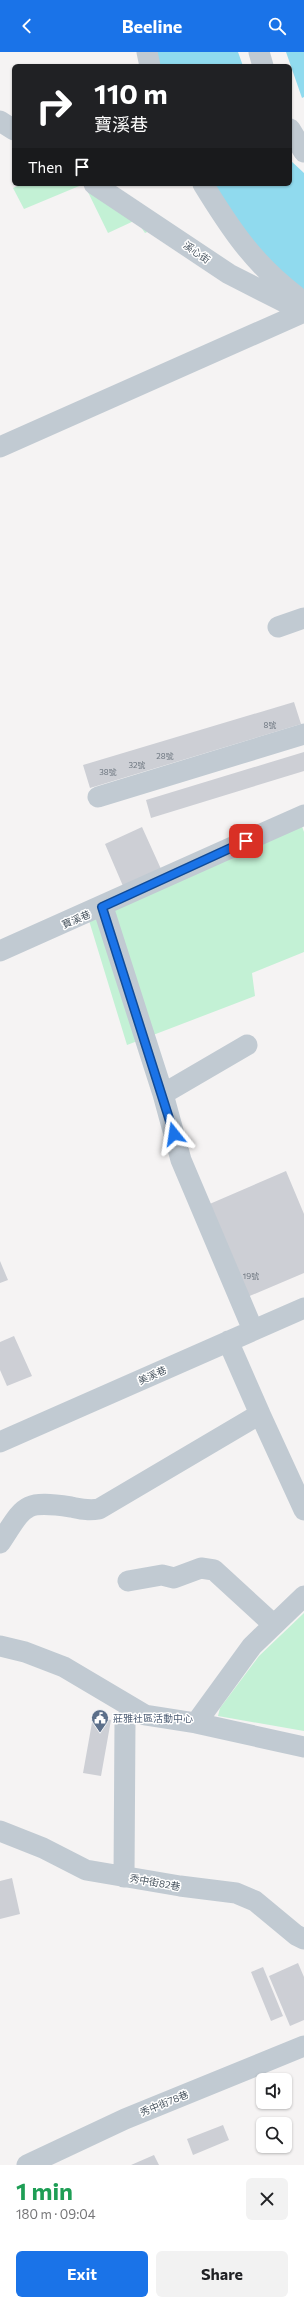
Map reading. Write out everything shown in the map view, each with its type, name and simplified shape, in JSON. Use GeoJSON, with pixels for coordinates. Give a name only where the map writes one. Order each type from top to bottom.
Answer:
{"type":"FeatureCollection","features":[{"type":"Feature","properties":{"kind":"street"},"geometry":{"type":"LineString","coordinates":[[147,52],[150,64]]}},
{"type":"Feature","properties":{"kind":"street"},"geometry":{"type":"LineString","coordinates":[[258,52],[262,64]]}},
{"type":"Feature","properties":{"kind":"street"},"geometry":{"type":"LineString","coordinates":[[0,121],[12,129]]}},
{"type":"Feature","properties":{"kind":"street"},"geometry":{"type":"LineString","coordinates":[[292,131],[304,152]]}},
{"type":"Feature","properties":{"kind":"street","name":"溪心街"},"geometry":{"type":"LineString","coordinates":[[97,186],[228,274],[298,309]]}},
{"type":"Feature","properties":{"kind":"street"},"geometry":{"type":"LineString","coordinates":[[0,447],[298,309],[295,295],[264,270],[239,241],[203,186]]}},
{"type":"Feature","properties":{"kind":"street"},"geometry":{"type":"LineString","coordinates":[[278,627],[304,618]]}},
{"type":"Feature","properties":{"kind":"street"},"geometry":{"type":"LineString","coordinates":[[98,797],[304,734]]}},
{"type":"Feature","properties":{"kind":"street","name":"寶溪巷"},"geometry":{"type":"LineString","coordinates":[[0,951],[102,907],[304,815]]}},
{"type":"Feature","properties":{"kind":"street"},"geometry":{"type":"LineString","coordinates":[[102,907],[163,1094],[181,1160],[253,1330]]}},
{"type":"Feature","properties":{"kind":"street"},"geometry":{"type":"LineString","coordinates":[[163,1094],[247,1045]]}},
{"type":"Feature","properties":{"kind":"street","name":"美溪巷"},"geometry":{"type":"LineString","coordinates":[[0,1442],[304,1308]]}},
{"type":"Feature","properties":{"kind":"street"},"geometry":{"type":"LineString","coordinates":[[228,1341],[304,1510]]}},
{"type":"Feature","properties":{"kind":"street"},"geometry":{"type":"LineString","coordinates":[[0,1544],[22,1510],[29,1506],[46,1504],[87,1511],[99,1509],[260,1414]]}},
{"type":"Feature","properties":{"kind":"street"},"geometry":{"type":"LineString","coordinates":[[128,1581],[162,1576],[174,1578],[201,1568],[214,1570],[274,1625]]}},
{"type":"Feature","properties":{"kind":"street"},"geometry":{"type":"LineString","coordinates":[[196,1723],[252,1646],[304,1596]]}},
{"type":"Feature","properties":{"kind":"street"},"geometry":{"type":"LineString","coordinates":[[0,1646],[25,1652],[64,1667],[145,1715],[196,1723],[304,1747]]}},
{"type":"Feature","properties":{"kind":"street"},"geometry":{"type":"LineString","coordinates":[[124,1877],[125,1720]]}},
{"type":"Feature","properties":{"kind":"street","name":"秀中街82巷"},"geometry":{"type":"LineString","coordinates":[[0,1831],[43,1848],[86,1870],[180,1886],[236,1893],[255,1901],[296,1936],[304,1939]]}},
{"type":"Feature","properties":{"kind":"street","name":"秀中街78巷"},"geometry":{"type":"LineString","coordinates":[[27,2165],[125,2119],[304,2046]]}},
{"type":"Feature","properties":{"kind":"green space"},"geometry":{"type":"Polygon","coordinates":[[[18,186],[79,186],[24,209],[13,188],[18,186]]]}},
{"type":"Feature","properties":{"kind":"green space"},"geometry":{"type":"Polygon","coordinates":[[[85,186],[104,186],[167,224],[145,233],[136,220],[108,233],[85,186]]]}},
{"type":"Feature","properties":{"kind":"green space"},"geometry":{"type":"Polygon","coordinates":[[[299,818],[304,832],[304,952],[252,973],[255,996],[127,1045],[87,914],[299,818]]]}},
{"type":"Feature","properties":{"kind":"green space"},"geometry":{"type":"Polygon","coordinates":[[[304,1613],[304,1731],[218,1716],[220,1708],[259,1656],[304,1613]]]}},
{"type":"Feature","properties":{"kind":"water"},"geometry":{"type":"Polygon","coordinates":[[[144,52],[238,52],[242,64],[147,64],[144,52]]]}},
{"type":"Feature","properties":{"kind":"water"},"geometry":{"type":"Polygon","coordinates":[[[286,52],[304,52],[304,97],[302,98],[292,69],[292,64],[290,64],[286,52]]]}},
{"type":"Feature","properties":{"kind":"water"},"geometry":{"type":"Polygon","coordinates":[[[292,162],[304,173],[304,304],[197,186],[292,186],[292,162]]]}},
{"type":"Feature","properties":{"kind":"building"},"geometry":{"type":"Polygon","coordinates":[[[294,702],[301,724],[90,788],[83,765],[294,702]]]}},
{"type":"Feature","properties":{"kind":"building"},"geometry":{"type":"Polygon","coordinates":[[[304,752],[304,771],[151,818],[146,800],[304,752]]]}},
{"type":"Feature","properties":{"kind":"building"},"geometry":{"type":"Polygon","coordinates":[[[142,827],[161,869],[123,886],[105,844],[142,827]]]}},
{"type":"Feature","properties":{"kind":"building"},"geometry":{"type":"Polygon","coordinates":[[[286,1171],[304,1214],[304,1273],[238,1301],[198,1209],[286,1171]]]}},
{"type":"Feature","properties":{"kind":"building"},"geometry":{"type":"Polygon","coordinates":[[[0,1261],[8,1280],[0,1283],[0,1261]]]}},
{"type":"Feature","properties":{"kind":"building"},"geometry":{"type":"Polygon","coordinates":[[[14,1336],[32,1376],[7,1386],[0,1370],[0,1342],[14,1336]]]}},
{"type":"Feature","properties":{"kind":"building","name":"莊雅社區活動中心"},"geometry":{"type":"Polygon","coordinates":[[[93,1717],[111,1720],[101,1776],[83,1773],[93,1717]]]}},
{"type":"Feature","properties":{"kind":"building"},"geometry":{"type":"Polygon","coordinates":[[[12,1878],[20,1914],[0,1919],[0,1881],[12,1878]]]}},
{"type":"Feature","properties":{"kind":"building"},"geometry":{"type":"Polygon","coordinates":[[[298,1963],[304,1977],[304,2020],[290,2026],[269,1976],[298,1963]]]}},
{"type":"Feature","properties":{"kind":"building"},"geometry":{"type":"Polygon","coordinates":[[[263,1967],[283,2016],[271,2021],[251,1972],[263,1967]]]}},
{"type":"Feature","properties":{"kind":"building"},"geometry":{"type":"Polygon","coordinates":[[[223,2125],[229,2140],[193,2155],[187,2139],[223,2125]]]}},
{"type":"Feature","properties":{"kind":"building"},"geometry":{"type":"Polygon","coordinates":[[[154,2155],[159,2165],[131,2165],[154,2155]]]}},
{"type":"Feature","properties":{"kind":"place","name":"莊雅社區活動中心"},"geometry":{"type":"Point","coordinates":[100,1733]}},
{"type":"Feature","properties":{"kind":"route"},"geometry":{"type":"LineString","coordinates":[[174,1134],[163,1094],[102,907],[246,841]]}}]}
